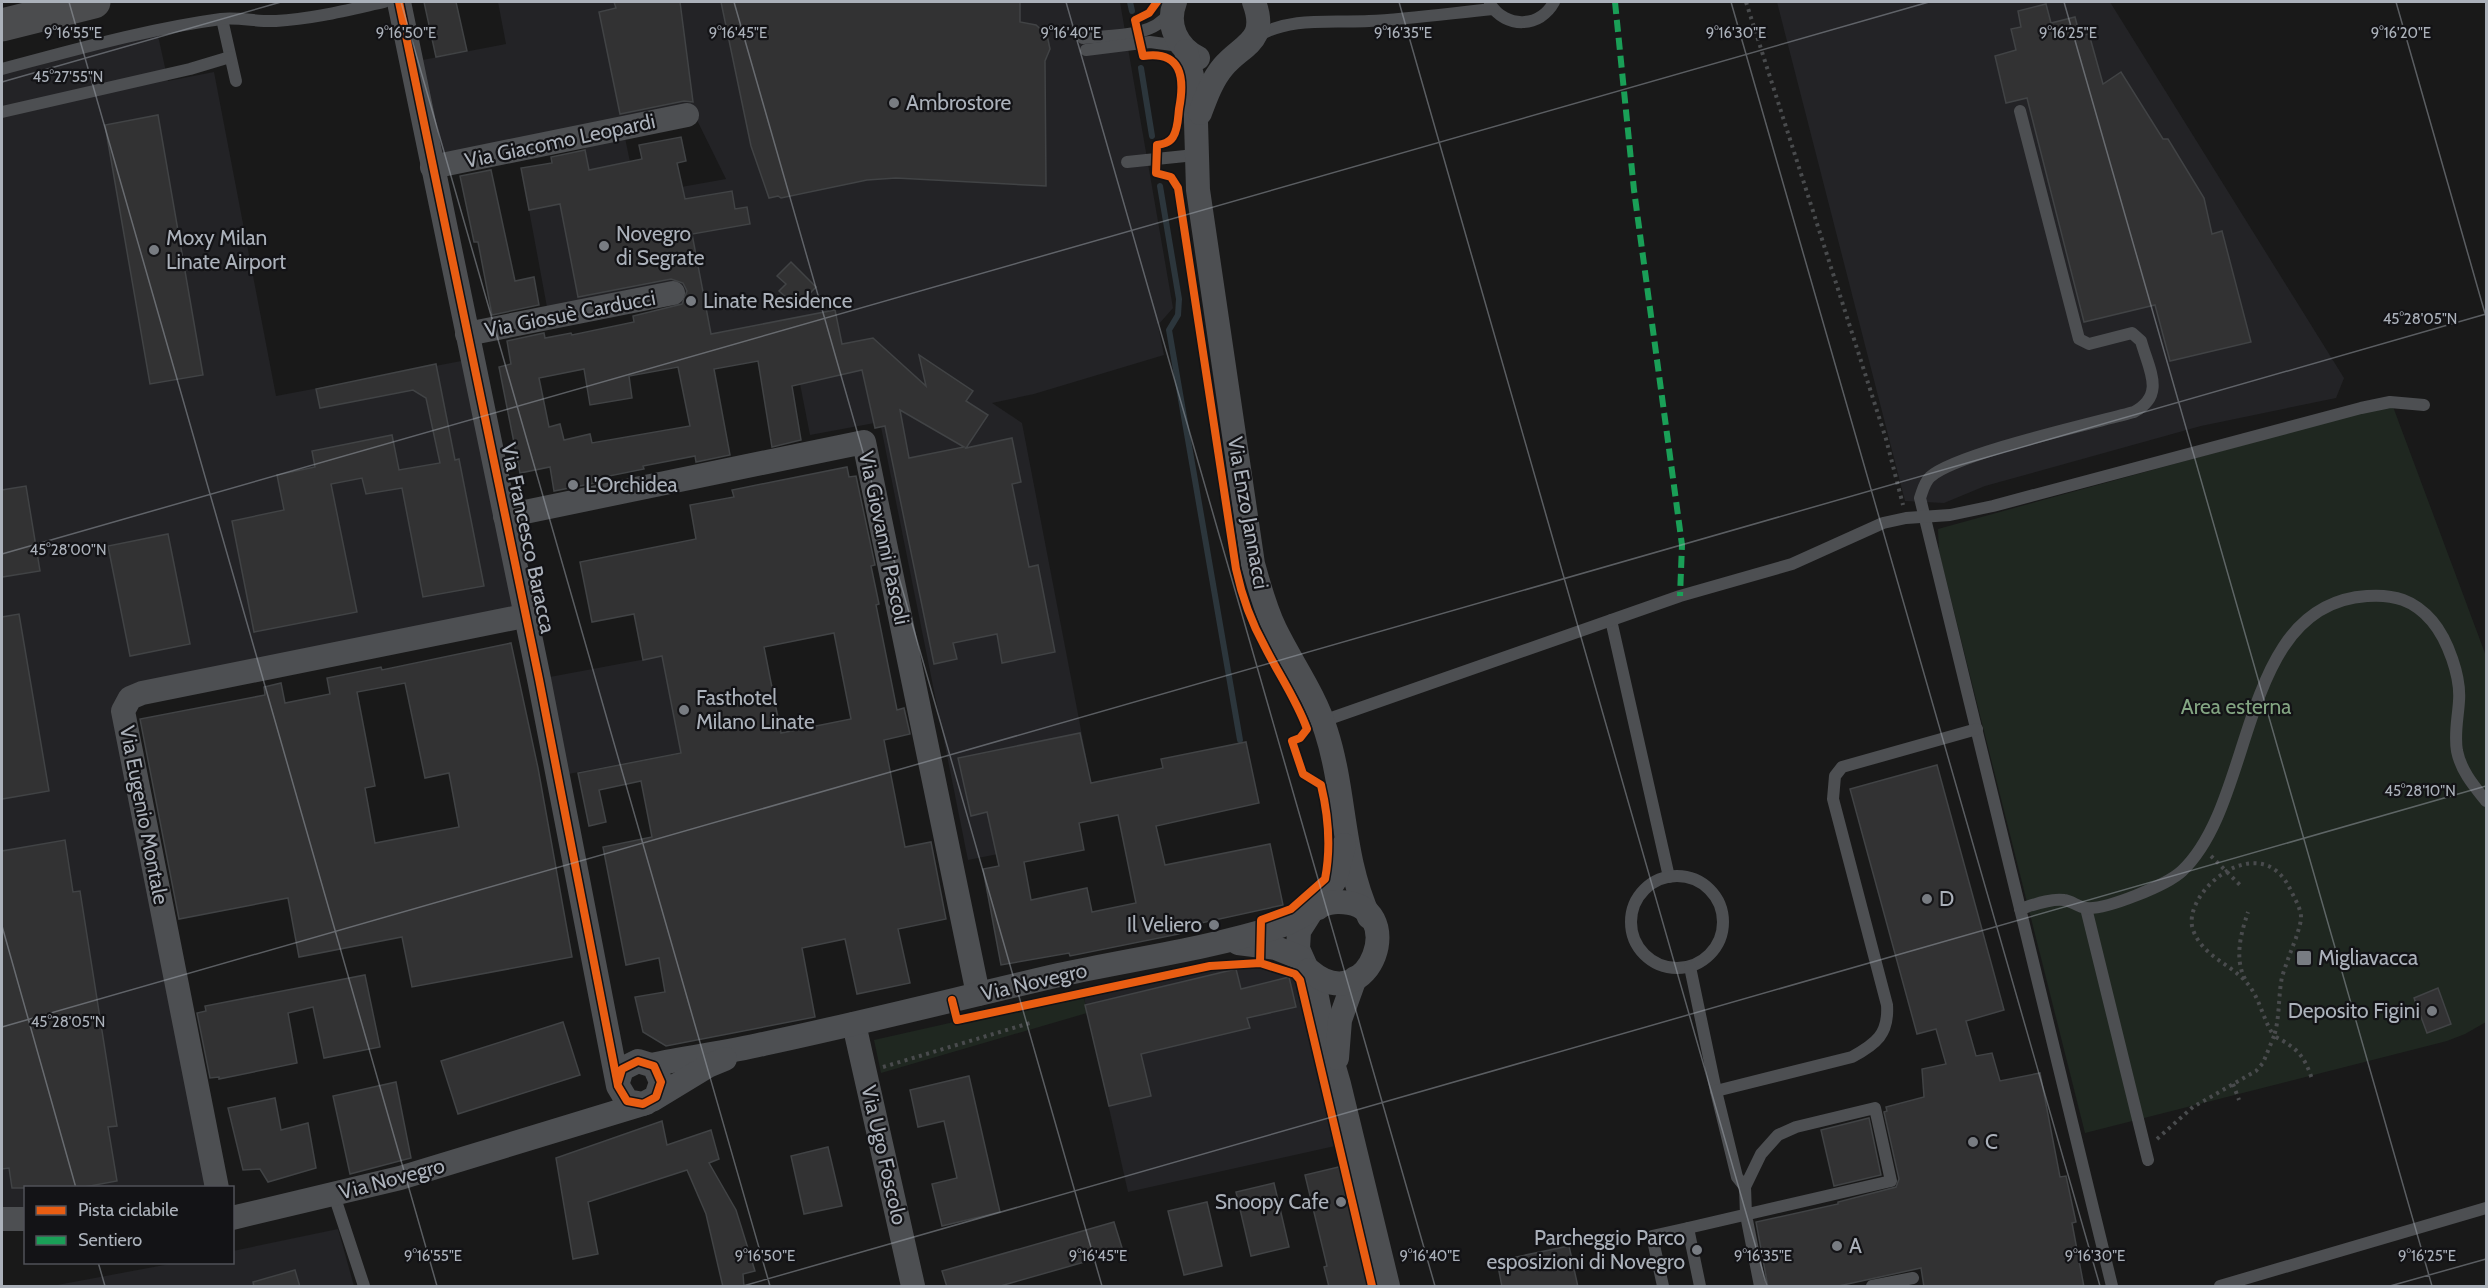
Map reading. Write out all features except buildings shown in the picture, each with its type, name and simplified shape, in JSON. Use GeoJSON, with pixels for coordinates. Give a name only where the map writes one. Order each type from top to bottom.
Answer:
{"type":"FeatureCollection","features":[{"type":"Feature","properties":{"kind":"main road"},"geometry":{"type":"LineString","coordinates":[[2,6],[19,2]]}},
{"type":"Feature","properties":{"kind":"main road"},"geometry":{"type":"LineString","coordinates":[[2,25],[94,2]]}},
{"type":"Feature","properties":{"kind":"street","name":"Via Francesco Baracca"},"geometry":{"type":"LineString","coordinates":[[399,2],[567,822],[602,1015],[618,1086]]}},
{"type":"Feature","properties":{"kind":"street"},"geometry":{"type":"LineString","coordinates":[[1253,39],[1258,19],[1254,2]]}},
{"type":"Feature","properties":{"kind":"street","name":"Via Enzo Jannacci"},"geometry":{"type":"LineString","coordinates":[[1174,3],[1172,28],[1184,49],[1194,78],[1198,190],[1253,564],[1272,621],[1309,686],[1323,721],[1340,779],[1345,840],[1357,887],[1369,917]]}},
{"type":"Feature","properties":{"kind":"street","name":"Via Enzo Jannacci"},"geometry":{"type":"LineString","coordinates":[[1196,127],[1212,84],[1233,58],[1253,39]]}},
{"type":"Feature","properties":{"kind":"street"},"geometry":{"type":"LineString","coordinates":[[1184,49],[1205,61],[1219,62],[1233,58]]}},
{"type":"Feature","properties":{"kind":"street","name":"Via Giacomo Leopardi"},"geometry":{"type":"LineString","coordinates":[[432,167],[687,115]]}},
{"type":"Feature","properties":{"kind":"street","name":"Via Giosuè Carducci"},"geometry":{"type":"LineString","coordinates":[[467,334],[673,293]]}},
{"type":"Feature","properties":{"kind":"street","name":"Via Giovanni Pascoli"},"geometry":{"type":"LineString","coordinates":[[505,516],[864,442],[978,994]]}},
{"type":"Feature","properties":{"kind":"street","name":"Via Eugenio Montale"},"geometry":{"type":"LineString","coordinates":[[217,1186],[123,711],[130,698],[142,693],[524,616]]}},
{"type":"Feature","properties":{"kind":"street"},"geometry":{"type":"LineString","coordinates":[[1345,840],[1338,875],[1302,923],[1299,935],[1339,1084],[1388,1287]]}},
{"type":"Feature","properties":{"kind":"street","name":"Via Novegro"},"geometry":{"type":"LineString","coordinates":[[649,1063],[758,1046],[978,994],[1267,930],[1314,910],[1343,902],[1358,907],[1369,917]]}},
{"type":"Feature","properties":{"kind":"street"},"geometry":{"type":"LineString","coordinates":[[1339,1084],[1339,1029],[1345,1003],[1355,978],[1368,969],[1377,951],[1377,933],[1369,917]]}},
{"type":"Feature","properties":{"kind":"street","name":"Via Novegro"},"geometry":{"type":"LineString","coordinates":[[1205,944],[1257,945],[1294,953],[1323,979],[1334,982],[1355,978]]}},
{"type":"Feature","properties":{"kind":"street"},"geometry":{"type":"LineString","coordinates":[[602,1015],[658,1072],[661,1082],[659,1092],[649,1102],[628,1102],[618,1086],[621,1071],[635,1061],[649,1063]]}},
{"type":"Feature","properties":{"kind":"street","name":"Via Ugo Foscolo"},"geometry":{"type":"LineString","coordinates":[[854,1024],[913,1287]]}},
{"type":"Feature","properties":{"kind":"street","name":"Via Novegro"},"geometry":{"type":"LineString","coordinates":[[234,1218],[410,1175],[649,1102],[708,1066],[758,1046]]}},
{"type":"Feature","properties":{"kind":"street","name":"Via Novegro"},"geometry":{"type":"LineString","coordinates":[[549,1133],[598,1109],[618,1086]]}},
{"type":"Feature","properties":{"kind":"street"},"geometry":{"type":"LineString","coordinates":[[2,1219],[24,1219]]}},
{"type":"Feature","properties":{"kind":"lane"},"geometry":{"type":"LineString","coordinates":[[2,69],[103,42],[222,19],[245,18],[272,21],[310,18],[384,2]]}},
{"type":"Feature","properties":{"kind":"lane"},"geometry":{"type":"LineString","coordinates":[[1253,39],[1272,29],[1300,22],[1369,21],[1491,5],[1510,21],[1525,22],[1544,15],[1554,2]]}},
{"type":"Feature","properties":{"kind":"lane"},"geometry":{"type":"LineString","coordinates":[[1174,3],[1163,21],[1150,29],[1084,44],[1150,42],[1184,49]]}},
{"type":"Feature","properties":{"kind":"lane"},"geometry":{"type":"LineString","coordinates":[[222,19],[236,81]]}},
{"type":"Feature","properties":{"kind":"lane"},"geometry":{"type":"LineString","coordinates":[[2,112],[190,69],[230,57]]}},
{"type":"Feature","properties":{"kind":"lane"},"geometry":{"type":"LineString","coordinates":[[2020,111],[2079,339],[2089,344],[2132,333],[2137,336],[2141,341],[2153,386],[2153,396],[2146,406],[2134,412],[1986,453],[1942,469],[1924,485],[1920,498],[2112,1287]]}},
{"type":"Feature","properties":{"kind":"lane"},"geometry":{"type":"LineString","coordinates":[[1127,162],[1195,155]]}},
{"type":"Feature","properties":{"kind":"lane"},"geometry":{"type":"LineString","coordinates":[[1323,721],[1680,596],[1792,564],[1884,523],[1906,518],[1950,515],[1993,506],[2361,408],[2390,402],[2424,405]]}},
{"type":"Feature","properties":{"kind":"lane"},"geometry":{"type":"LineString","coordinates":[[2020,909],[2064,900],[2086,908],[2159,886],[2182,871],[2202,847],[2223,803],[2253,715],[2293,631],[2324,608],[2363,596],[2383,594],[2403,598],[2416,606],[2434,623],[2458,683],[2457,751],[2469,779],[2487,801]]}},
{"type":"Feature","properties":{"kind":"lane"},"geometry":{"type":"LineString","coordinates":[[1611,620],[1669,877]]}},
{"type":"Feature","properties":{"kind":"lane"},"geometry":{"type":"LineString","coordinates":[[1716,1091],[1852,1057],[1869,1048],[1882,1034],[1888,1020],[1887,1005],[1833,799],[1835,776],[1842,767],[1977,729]]}},
{"type":"Feature","properties":{"kind":"lane"},"geometry":{"type":"LineString","coordinates":[[1684,876],[1705,886],[1720,904],[1724,919],[1722,935],[1715,949],[1704,960],[1690,967],[1675,968],[1660,965],[1638,946],[1632,933],[1631,918],[1639,897],[1654,882],[1669,877],[1684,876]]}},
{"type":"Feature","properties":{"kind":"lane"},"geometry":{"type":"LineString","coordinates":[[2086,908],[2147,1155]]}},
{"type":"Feature","properties":{"kind":"lane"},"geometry":{"type":"LineString","coordinates":[[1690,967],[1737,1177],[1745,1187]]}},
{"type":"Feature","properties":{"kind":"lane"},"geometry":{"type":"LineString","coordinates":[[1663,1287],[1652,1236],[1746,1215],[1891,1181],[1875,1108],[1796,1127],[1778,1135],[1761,1154],[1745,1187],[1746,1215],[1760,1287]]}},
{"type":"Feature","properties":{"kind":"lane"},"geometry":{"type":"LineString","coordinates":[[334,1195],[364,1287]]}},
{"type":"Feature","properties":{"kind":"lane"},"geometry":{"type":"LineString","coordinates":[[2220,1287],[2487,1208]]}},
{"type":"Feature","properties":{"kind":"lane"},"geometry":{"type":"LineString","coordinates":[[1688,1228],[1700,1287]]}},
{"type":"Feature","properties":{"kind":"lane"},"geometry":{"type":"LineString","coordinates":[[1872,1287],[1913,1278]]}},
{"type":"Feature","properties":{"kind":"path"},"geometry":{"type":"LineString","coordinates":[[1746,2],[1886,439],[1906,518]]}},
{"type":"Feature","properties":{"kind":"path"},"geometry":{"type":"LineString","coordinates":[[2202,847],[2240,885]]}},
{"type":"Feature","properties":{"kind":"path"},"geometry":{"type":"LineString","coordinates":[[2147,1155],[2193,1107],[2256,1071],[2263,1063],[2274,1036],[2282,979],[2294,951],[2301,915],[2284,879],[2275,871],[2255,862],[2241,864],[2226,871],[2196,902],[2191,922],[2197,938],[2211,956],[2249,984]]}},
{"type":"Feature","properties":{"kind":"path"},"geometry":{"type":"LineString","coordinates":[[2248,912],[2241,935],[2239,958],[2242,972],[2274,1036],[2298,1050],[2306,1060],[2312,1079]]}},
{"type":"Feature","properties":{"kind":"path"},"geometry":{"type":"LineString","coordinates":[[865,1072],[1030,1023]]}},
{"type":"Feature","properties":{"kind":"path"},"geometry":{"type":"LineString","coordinates":[[2233,1084],[2239,1100]]}},
{"type":"Feature","properties":{"kind":"shaded area"},"geometry":{"type":"Polygon","coordinates":[[[498,2],[1120,2],[1173,308],[1158,325],[1164,355],[1034,394],[992,403],[1022,423],[1088,766],[1068,770],[1082,837],[968,860],[880,422],[810,435],[800,384],[803,352],[688,374],[673,295],[549,318],[529,210],[589,170],[582,137],[432,167],[412,62],[506,44],[498,2]],[[694,114],[623,128],[635,186],[653,192],[726,179],[694,114]]]}},
{"type":"Feature","properties":{"kind":"shaded area"},"geometry":{"type":"Polygon","coordinates":[[[1777,2],[2110,2],[2344,378],[2336,398],[2201,426],[1985,486],[1944,503],[1905,501],[1777,2]]]}},
{"type":"Feature","properties":{"kind":"shaded area"},"geometry":{"type":"Polygon","coordinates":[[[157,31],[168,81],[214,72],[276,396],[472,359],[524,616],[130,698],[217,1186],[24,1186],[24,1219],[2,1219],[2,69],[157,31]]]}},
{"type":"Feature","properties":{"kind":"shaded area"},"geometry":{"type":"Polygon","coordinates":[[[662,656],[781,733],[558,776],[539,679],[662,656]]]}},
{"type":"Feature","properties":{"kind":"shaded area"},"geometry":{"type":"Polygon","coordinates":[[[1233,959],[1273,963],[1292,970],[1335,1146],[1128,1192],[1083,993],[1233,959]]]}},
{"type":"Feature","properties":{"kind":"shaded area"},"geometry":{"type":"Polygon","coordinates":[[[338,1229],[354,1286],[52,1286],[170,1264],[234,1264],[234,1251],[338,1229]]]}},
{"type":"Feature","properties":{"kind":"green space","name":"Area esterna"},"geometry":{"type":"Polygon","coordinates":[[[2392,404],[2486,656],[2486,1022],[2447,1041],[2085,1133],[1939,552],[1938,529],[2392,404]]]}},
{"type":"Feature","properties":{"kind":"green space"},"geometry":{"type":"Polygon","coordinates":[[[1083,993],[1087,1013],[881,1073],[874,1040],[1083,993]]]}},
{"type":"Feature","properties":{"kind":"waterway"},"geometry":{"type":"LineString","coordinates":[[1130,2],[1132,11]]}},
{"type":"Feature","properties":{"kind":"waterway"},"geometry":{"type":"LineString","coordinates":[[1141,68],[1152,136]]}},
{"type":"Feature","properties":{"kind":"waterway"},"geometry":{"type":"LineString","coordinates":[[1160,186],[1179,299],[1178,315],[1169,330],[1240,740]]}},
{"type":"Feature","properties":{"kind":"marked path"},"geometry":{"type":"LineString","coordinates":[[1615,2],[1634,190],[1682,545],[1680,596]]}},
{"type":"Feature","properties":{"kind":"cycle path"},"geometry":{"type":"LineString","coordinates":[[399,2],[539,679],[618,1086],[627,1101],[643,1104],[656,1097],[661,1082],[654,1066],[638,1061],[622,1069],[618,1082]]}},
{"type":"Feature","properties":{"kind":"cycle path"},"geometry":{"type":"LineString","coordinates":[[1157,2],[1149,13],[1135,20],[1143,56],[1156,55],[1166,57],[1173,62],[1181,77],[1181,98],[1178,123],[1173,137],[1170,141],[1157,145],[1156,173],[1171,177],[1178,188],[1236,569],[1255,628],[1303,718],[1307,729],[1300,738],[1292,741],[1303,774],[1321,785],[1327,819],[1328,855],[1325,879],[1291,909],[1261,920],[1260,963]]}},
{"type":"Feature","properties":{"kind":"cycle path"},"geometry":{"type":"LineString","coordinates":[[952,1000],[957,1020],[1210,966],[1260,963],[1295,974],[1300,980],[1372,1286]]}},
{"type":"Feature","properties":{"kind":"place","name":"Ambrostore"},"geometry":{"type":"Point","coordinates":[894,103]}},
{"type":"Feature","properties":{"kind":"place","name":"Novegro di Segrate"},"geometry":{"type":"Point","coordinates":[604,246]}},
{"type":"Feature","properties":{"kind":"place","name":"Moxy Milan Linate Airport"},"geometry":{"type":"Point","coordinates":[154,250]}},
{"type":"Feature","properties":{"kind":"place","name":"Linate Residence"},"geometry":{"type":"Point","coordinates":[691,301]}},
{"type":"Feature","properties":{"kind":"place","name":"L'Orchidea"},"geometry":{"type":"Point","coordinates":[573,485]}},
{"type":"Feature","properties":{"kind":"place","name":"Fasthotel Milano Linate"},"geometry":{"type":"Point","coordinates":[684,710]}},
{"type":"Feature","properties":{"kind":"place","name":"D"},"geometry":{"type":"Point","coordinates":[1927,899]}},
{"type":"Feature","properties":{"kind":"place","name":"Il Veliero"},"geometry":{"type":"Point","coordinates":[1214,925]}},
{"type":"Feature","properties":{"kind":"place","name":"Migliavacca"},"geometry":{"type":"Point","coordinates":[2304,958]}},
{"type":"Feature","properties":{"kind":"place","name":"Deposito Figini"},"geometry":{"type":"Point","coordinates":[2432,1011]}},
{"type":"Feature","properties":{"kind":"place","name":"C"},"geometry":{"type":"Point","coordinates":[1973,1142]}},
{"type":"Feature","properties":{"kind":"place","name":"Snoopy Cafe"},"geometry":{"type":"Point","coordinates":[1341,1202]}},
{"type":"Feature","properties":{"kind":"place","name":"A"},"geometry":{"type":"Point","coordinates":[1837,1246]}},
{"type":"Feature","properties":{"kind":"place","name":"Parcheggio Parco esposizioni di Novegro"},"geometry":{"type":"Point","coordinates":[1697,1250]}}]}
